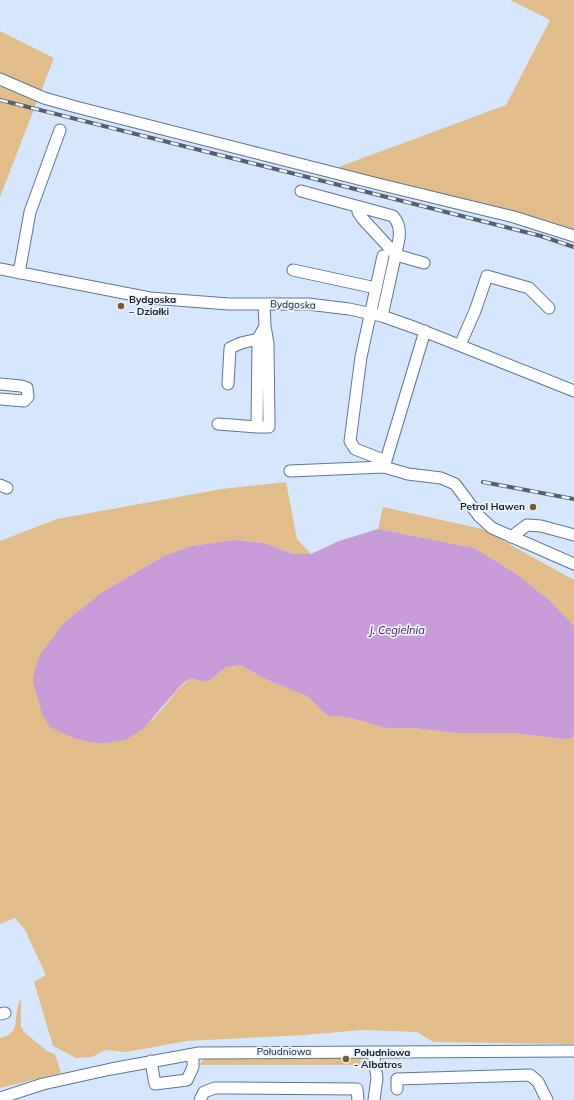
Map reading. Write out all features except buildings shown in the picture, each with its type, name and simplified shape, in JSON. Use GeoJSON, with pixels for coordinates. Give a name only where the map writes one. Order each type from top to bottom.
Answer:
{"type":"FeatureCollection","features":[{"type":"Feature","properties":{"kind":"street"},"geometry":{"type":"LineString","coordinates":[[0,79],[44,98],[76,107],[374,184],[514,217],[574,236]]}},
{"type":"Feature","properties":{"kind":"street"},"geometry":{"type":"LineString","coordinates":[[19,273],[30,212],[60,130]]}},
{"type":"Feature","properties":{"kind":"street"},"geometry":{"type":"LineString","coordinates":[[301,191],[393,216],[398,221],[399,239],[382,316]]}},
{"type":"Feature","properties":{"kind":"street"},"geometry":{"type":"LineString","coordinates":[[359,207],[358,212],[362,218],[396,255],[424,263]]}},
{"type":"Feature","properties":{"kind":"street"},"geometry":{"type":"LineString","coordinates":[[383,256],[370,314],[352,418],[350,441],[355,449],[408,474],[441,478],[455,484],[479,516],[492,528],[574,564]]}},
{"type":"Feature","properties":{"kind":"street","name":"Bydgoska"},"geometry":{"type":"LineString","coordinates":[[0,269],[150,298],[229,304],[308,304],[349,309],[382,316],[460,345],[574,391]]}},
{"type":"Feature","properties":{"kind":"street"},"geometry":{"type":"LineString","coordinates":[[293,270],[376,288]]}},
{"type":"Feature","properties":{"kind":"street"},"geometry":{"type":"LineString","coordinates":[[460,345],[488,276],[529,288],[548,308]]}},
{"type":"Feature","properties":{"kind":"street"},"geometry":{"type":"LineString","coordinates":[[218,424],[268,427],[268,344],[264,304]]}},
{"type":"Feature","properties":{"kind":"street"},"geometry":{"type":"LineString","coordinates":[[256,427],[258,339],[265,326]]}},
{"type":"Feature","properties":{"kind":"street"},"geometry":{"type":"LineString","coordinates":[[385,464],[424,331]]}},
{"type":"Feature","properties":{"kind":"street"},"geometry":{"type":"LineString","coordinates":[[228,384],[230,348],[241,343],[258,339]]}},
{"type":"Feature","properties":{"kind":"street"},"geometry":{"type":"LineString","coordinates":[[0,384],[22,386],[27,388],[29,392],[28,397],[24,401],[0,399]]}},
{"type":"Feature","properties":{"kind":"street"},"geometry":{"type":"LineString","coordinates":[[290,471],[385,464]]}},
{"type":"Feature","properties":{"kind":"street"},"geometry":{"type":"LineString","coordinates":[[511,537],[527,525],[541,526],[574,535]]}},
{"type":"Feature","properties":{"kind":"street","name":"Południowa"},"geometry":{"type":"LineString","coordinates":[[0,1098],[43,1084],[150,1061],[193,1054],[574,1051]]}},
{"type":"Feature","properties":{"kind":"street"},"geometry":{"type":"LineString","coordinates":[[373,1052],[377,1078],[374,1100]]}},
{"type":"Feature","properties":{"kind":"street"},"geometry":{"type":"LineString","coordinates":[[150,1061],[155,1084],[187,1080],[193,1067],[193,1054]]}},
{"type":"Feature","properties":{"kind":"street"},"geometry":{"type":"LineString","coordinates":[[397,1089],[397,1079],[530,1076],[538,1082],[547,1100]]}},
{"type":"Feature","properties":{"kind":"street"},"geometry":{"type":"LineString","coordinates":[[200,1100],[204,1092],[215,1088],[357,1088],[358,1100]]}},
{"type":"Feature","properties":{"kind":"shaded area"},"geometry":{"type":"Polygon","coordinates":[[[510,0],[574,0],[574,232],[333,169],[506,105],[550,20],[510,0]]]}},
{"type":"Feature","properties":{"kind":"shaded area"},"geometry":{"type":"Polygon","coordinates":[[[0,31],[54,58],[0,197],[0,31]]]}},
{"type":"Feature","properties":{"kind":"shaded area"},"geometry":{"type":"Polygon","coordinates":[[[286,482],[297,539],[311,554],[293,554],[265,543],[234,540],[191,546],[164,556],[101,593],[65,622],[93,743],[117,741],[136,733],[160,712],[178,689],[191,678],[203,682],[210,680],[226,667],[241,665],[265,679],[307,696],[328,716],[347,717],[387,728],[413,728],[456,733],[513,733],[563,739],[572,738],[574,733],[574,1044],[433,1042],[417,1032],[363,1030],[304,1035],[187,1041],[126,1052],[105,1050],[92,1057],[76,1058],[53,1046],[34,982],[46,975],[25,930],[15,918],[0,924],[0,541],[57,519],[222,489],[286,482]]]}},
{"type":"Feature","properties":{"kind":"shaded area"},"geometry":{"type":"Polygon","coordinates":[[[383,507],[482,529],[574,580],[574,626],[548,599],[515,573],[474,548],[378,529],[383,507]]]}},
{"type":"Feature","properties":{"kind":"shaded area"},"geometry":{"type":"Polygon","coordinates":[[[21,999],[21,1026],[24,1032],[47,1051],[55,1054],[61,1073],[0,1088],[0,1038],[7,1036],[15,1027],[18,1005],[21,999]]]}},
{"type":"Feature","properties":{"kind":"shaded area"},"geometry":{"type":"Polygon","coordinates":[[[206,1057],[361,1058],[360,1065],[199,1065],[206,1057]]]}},
{"type":"Feature","properties":{"kind":"water","name":"J. Cegielnia"},"geometry":{"type":"Polygon","coordinates":[[[378,529],[474,548],[515,573],[548,599],[574,626],[574,733],[572,738],[563,739],[513,733],[456,733],[413,728],[387,728],[347,717],[328,716],[307,696],[265,679],[241,665],[226,667],[210,680],[203,682],[191,678],[182,684],[144,728],[127,739],[107,743],[93,743],[74,738],[50,727],[42,714],[33,682],[35,669],[41,653],[65,622],[101,593],[164,556],[191,546],[234,540],[265,543],[293,554],[311,554],[339,541],[378,529]]]}},
{"type":"Feature","properties":{"kind":"railway"},"geometry":{"type":"LineString","coordinates":[[0,100],[541,236],[574,247]]}},
{"type":"Feature","properties":{"kind":"railway"},"geometry":{"type":"LineString","coordinates":[[483,482],[574,499]]}},
{"type":"Feature","properties":{"kind":"place","name":"Bydgoska – Działki"},"geometry":{"type":"Point","coordinates":[121,306]}},
{"type":"Feature","properties":{"kind":"place","name":"Petrol Hawen"},"geometry":{"type":"Point","coordinates":[533,507]}},
{"type":"Feature","properties":{"kind":"place","name":"Południowa - Albatros"},"geometry":{"type":"Point","coordinates":[346,1059]}}]}
